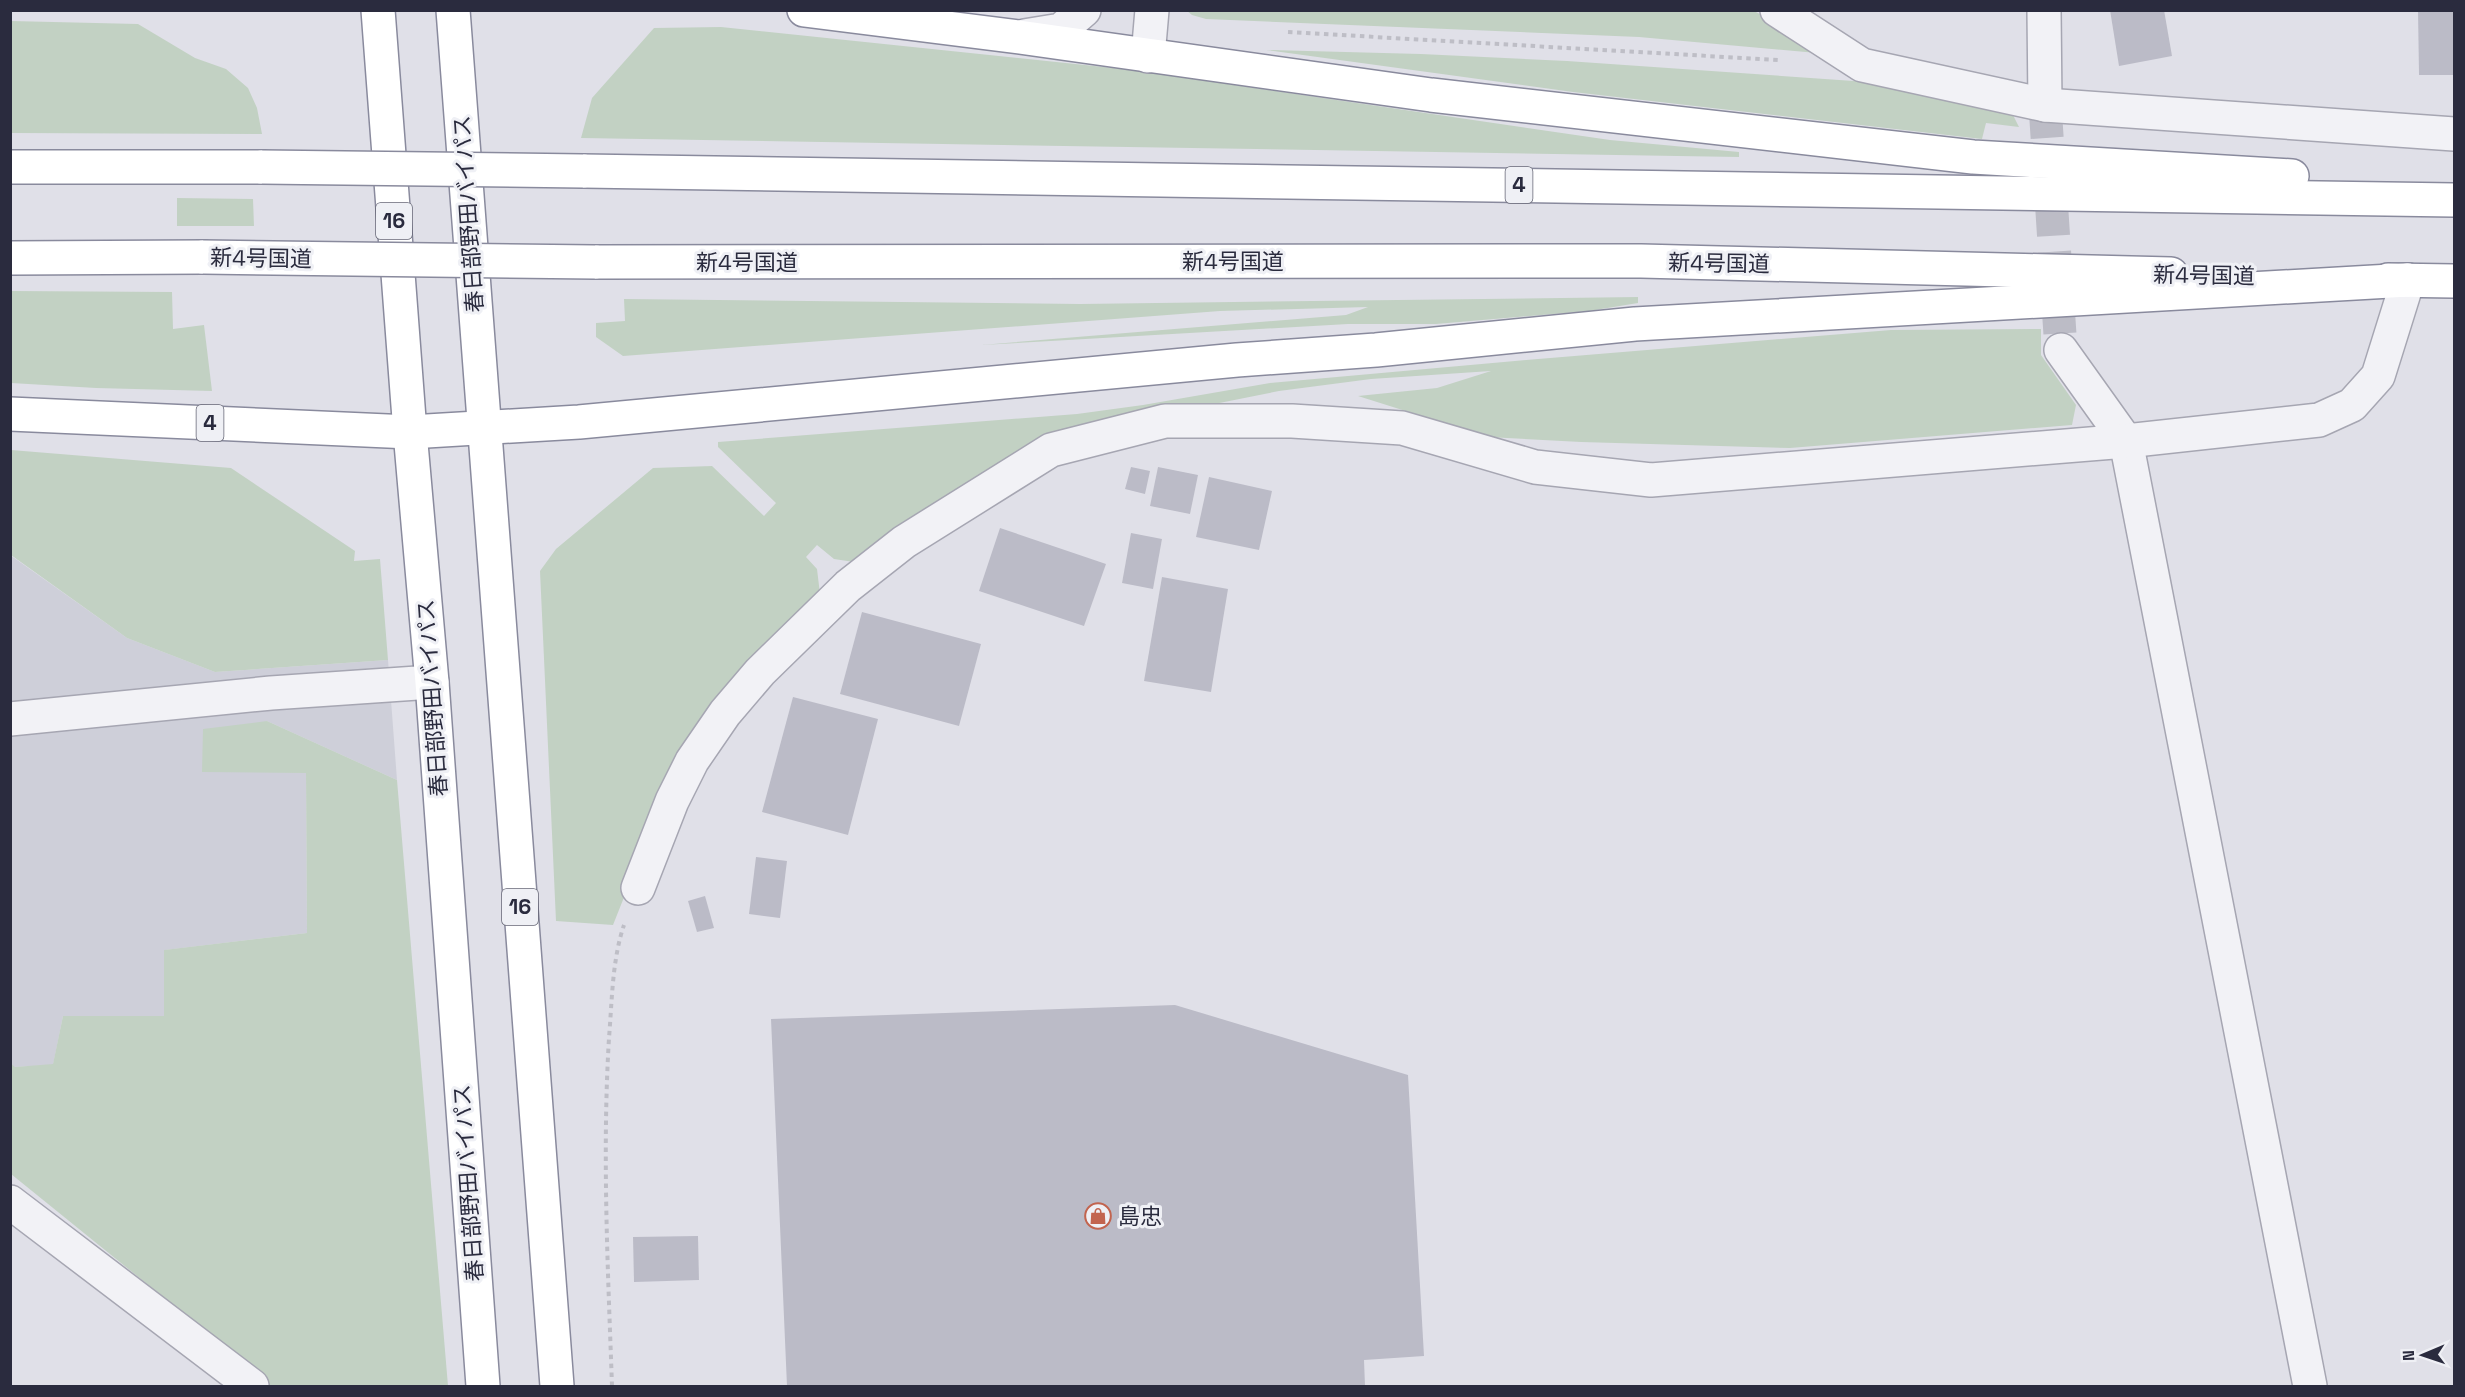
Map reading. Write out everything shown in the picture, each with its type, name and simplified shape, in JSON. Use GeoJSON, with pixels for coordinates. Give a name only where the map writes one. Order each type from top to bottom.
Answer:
{"type":"FeatureCollection","features":[{"type":"Feature","properties":{"kind":"highway","name":"春日部野田バイパス"},"geometry":{"type":"LineString","coordinates":[[378,10],[410,432],[432,682],[483,1386]]}},
{"type":"Feature","properties":{"kind":"highway","name":"春日部野田バイパス"},"geometry":{"type":"LineString","coordinates":[[453,10],[557,1386]]}},
{"type":"Feature","properties":{"kind":"highway"},"geometry":{"type":"LineString","coordinates":[[804,10],[1019,37],[1431,95],[1973,157],[2454,186]]}},
{"type":"Feature","properties":{"kind":"highway","name":"4"},"geometry":{"type":"LineString","coordinates":[[10,167],[583,171],[2454,200]]}},
{"type":"Feature","properties":{"kind":"highway","name":"新4号国道"},"geometry":{"type":"LineString","coordinates":[[10,258],[203,257],[595,262],[1641,261],[2454,281]]}},
{"type":"Feature","properties":{"kind":"highway"},"geometry":{"type":"LineString","coordinates":[[410,432],[602,420],[1237,360],[1376,350],[1635,324],[2408,280]]}},
{"type":"Feature","properties":{"kind":"highway","name":"4"},"geometry":{"type":"LineString","coordinates":[[10,414],[410,432]]}},
{"type":"Feature","properties":{"kind":"street"},"geometry":{"type":"LineString","coordinates":[[1019,37],[1061,30],[1084,10]]}},
{"type":"Feature","properties":{"kind":"street"},"geometry":{"type":"LineString","coordinates":[[1149,56],[1152,10]]}},
{"type":"Feature","properties":{"kind":"street"},"geometry":{"type":"LineString","coordinates":[[1777,10],[1863,65],[2045,105],[2454,134]]}},
{"type":"Feature","properties":{"kind":"street"},"geometry":{"type":"LineString","coordinates":[[2044,10],[2045,105]]}},
{"type":"Feature","properties":{"kind":"street"},"geometry":{"type":"LineString","coordinates":[[638,888],[672,801],[692,761],[725,713],[760,672],[848,586],[904,542],[1051,450],[1165,421],[1292,421],[1402,428],[1535,467],[1651,480],[2126,441],[2319,420],[2352,405],[2378,376],[2408,280]]}},
{"type":"Feature","properties":{"kind":"street"},"geometry":{"type":"LineString","coordinates":[[2061,350],[2126,441],[2310,1386]]}},
{"type":"Feature","properties":{"kind":"street"},"geometry":{"type":"LineString","coordinates":[[10,719],[270,693],[432,682]]}},
{"type":"Feature","properties":{"kind":"street"},"geometry":{"type":"LineString","coordinates":[[10,1202],[252,1386]]}},
{"type":"Feature","properties":{"kind":"path"},"geometry":{"type":"LineString","coordinates":[[1276,31],[1781,60]]}},
{"type":"Feature","properties":{"kind":"path"},"geometry":{"type":"LineString","coordinates":[[612,1386],[606,1228],[607,1069],[612,994],[621,934],[638,888]]}},
{"type":"Feature","properties":{"kind":"shaded area"},"geometry":{"type":"Polygon","coordinates":[[[10,555],[127,638],[215,672],[388,660],[397,780],[267,721],[202,772],[306,772],[307,933],[165,950],[164,1016],[63,1016],[53,1065],[14,1067],[10,1063],[10,555]]]}},
{"type":"Feature","properties":{"kind":"green space"},"geometry":{"type":"Polygon","coordinates":[[[1187,11],[1754,11],[1839,55],[1639,37],[1206,19],[1187,11]]]}},
{"type":"Feature","properties":{"kind":"green space"},"geometry":{"type":"Polygon","coordinates":[[[11,21],[138,24],[195,58],[226,69],[248,88],[257,108],[262,134],[11,133],[11,21]]]}},
{"type":"Feature","properties":{"kind":"green space"},"geometry":{"type":"Polygon","coordinates":[[[721,27],[1132,70],[1610,140],[1739,152],[1739,157],[581,138],[592,98],[654,28],[721,27]]]}},
{"type":"Feature","properties":{"kind":"green space"},"geometry":{"type":"Polygon","coordinates":[[[1266,50],[1567,61],[1940,87],[2010,109],[2019,127],[1986,123],[1982,139],[1573,92],[1266,50]]]}},
{"type":"Feature","properties":{"kind":"green space"},"geometry":{"type":"Polygon","coordinates":[[[177,198],[253,199],[254,226],[177,226],[177,198]]]}},
{"type":"Feature","properties":{"kind":"green space"},"geometry":{"type":"Polygon","coordinates":[[[10,291],[172,292],[173,329],[204,325],[212,391],[11,383],[10,291]]]}},
{"type":"Feature","properties":{"kind":"green space"},"geometry":{"type":"Polygon","coordinates":[[[1638,297],[1638,303],[1589,311],[1436,324],[1348,324],[981,345],[1346,315],[1368,307],[1220,311],[623,356],[596,337],[596,323],[625,321],[624,299],[1080,304],[1638,297]]]}},
{"type":"Feature","properties":{"kind":"green space"},"geometry":{"type":"Polygon","coordinates":[[[2041,329],[2041,355],[2076,405],[2072,425],[1790,448],[1488,437],[1358,396],[1437,388],[1491,371],[1371,379],[1279,391],[1149,417],[1065,455],[854,562],[834,559],[817,545],[806,557],[817,569],[820,594],[642,852],[613,925],[556,921],[540,571],[556,549],[653,468],[712,466],[764,516],[776,503],[718,447],[718,442],[1077,414],[1270,383],[1526,360],[1891,330],[2041,329]]]}},
{"type":"Feature","properties":{"kind":"green space"},"geometry":{"type":"Polygon","coordinates":[[[11,450],[231,468],[355,551],[354,561],[380,559],[388,660],[215,672],[127,638],[11,555],[11,450]]]}},
{"type":"Feature","properties":{"kind":"green space"},"geometry":{"type":"Polygon","coordinates":[[[267,721],[397,780],[448,1386],[247,1386],[219,1353],[168,1301],[11,1174],[10,1063],[15,1067],[53,1064],[63,1016],[164,1016],[164,950],[307,933],[306,773],[202,772],[203,729],[267,721]]]}},
{"type":"Feature","properties":{"kind":"building"},"geometry":{"type":"Polygon","coordinates":[[[2110,10],[2164,10],[2172,56],[2119,66],[2110,10]]]}},
{"type":"Feature","properties":{"kind":"building"},"geometry":{"type":"Polygon","coordinates":[[[2418,10],[2454,10],[2454,75],[2419,75],[2418,10]]]}},
{"type":"Feature","properties":{"kind":"building"},"geometry":{"type":"Polygon","coordinates":[[[1131,467],[1150,471],[1145,494],[1125,489],[1131,467]]]}},
{"type":"Feature","properties":{"kind":"building"},"geometry":{"type":"Polygon","coordinates":[[[1158,467],[1198,475],[1190,514],[1150,506],[1158,467]]]}},
{"type":"Feature","properties":{"kind":"building"},"geometry":{"type":"Polygon","coordinates":[[[1209,477],[1272,491],[1259,550],[1196,537],[1209,477]]]}},
{"type":"Feature","properties":{"kind":"building"},"geometry":{"type":"Polygon","coordinates":[[[1000,528],[1106,564],[1084,626],[979,591],[1000,528]]]}},
{"type":"Feature","properties":{"kind":"building"},"geometry":{"type":"Polygon","coordinates":[[[1131,533],[1162,539],[1153,589],[1122,583],[1131,533]]]}},
{"type":"Feature","properties":{"kind":"building"},"geometry":{"type":"Polygon","coordinates":[[[1162,577],[1228,589],[1211,692],[1144,681],[1162,577]]]}},
{"type":"Feature","properties":{"kind":"building"},"geometry":{"type":"Polygon","coordinates":[[[862,612],[981,644],[959,726],[840,694],[862,612]]]}},
{"type":"Feature","properties":{"kind":"building"},"geometry":{"type":"Polygon","coordinates":[[[793,697],[878,719],[848,835],[762,812],[793,697]]]}},
{"type":"Feature","properties":{"kind":"building"},"geometry":{"type":"Polygon","coordinates":[[[756,857],[787,861],[780,918],[749,914],[756,857]]]}},
{"type":"Feature","properties":{"kind":"building"},"geometry":{"type":"Polygon","coordinates":[[[705,896],[714,928],[697,932],[688,901],[705,896]]]}},
{"type":"Feature","properties":{"kind":"building","name":"島忠"},"geometry":{"type":"Polygon","coordinates":[[[1175,1005],[1408,1075],[1424,1356],[1364,1360],[1365,1386],[787,1386],[771,1019],[1175,1005]]]}},
{"type":"Feature","properties":{"kind":"building"},"geometry":{"type":"Polygon","coordinates":[[[698,1236],[699,1280],[634,1282],[633,1237],[698,1236]]]}},
{"type":"Feature","properties":{"kind":"tunnel"},"geometry":{"type":"LineString","coordinates":[[2045,105],[2061,350]]}},
{"type":"Feature","properties":{"kind":"place","name":"島忠"},"geometry":{"type":"Point","coordinates":[1098,1216]}}]}
